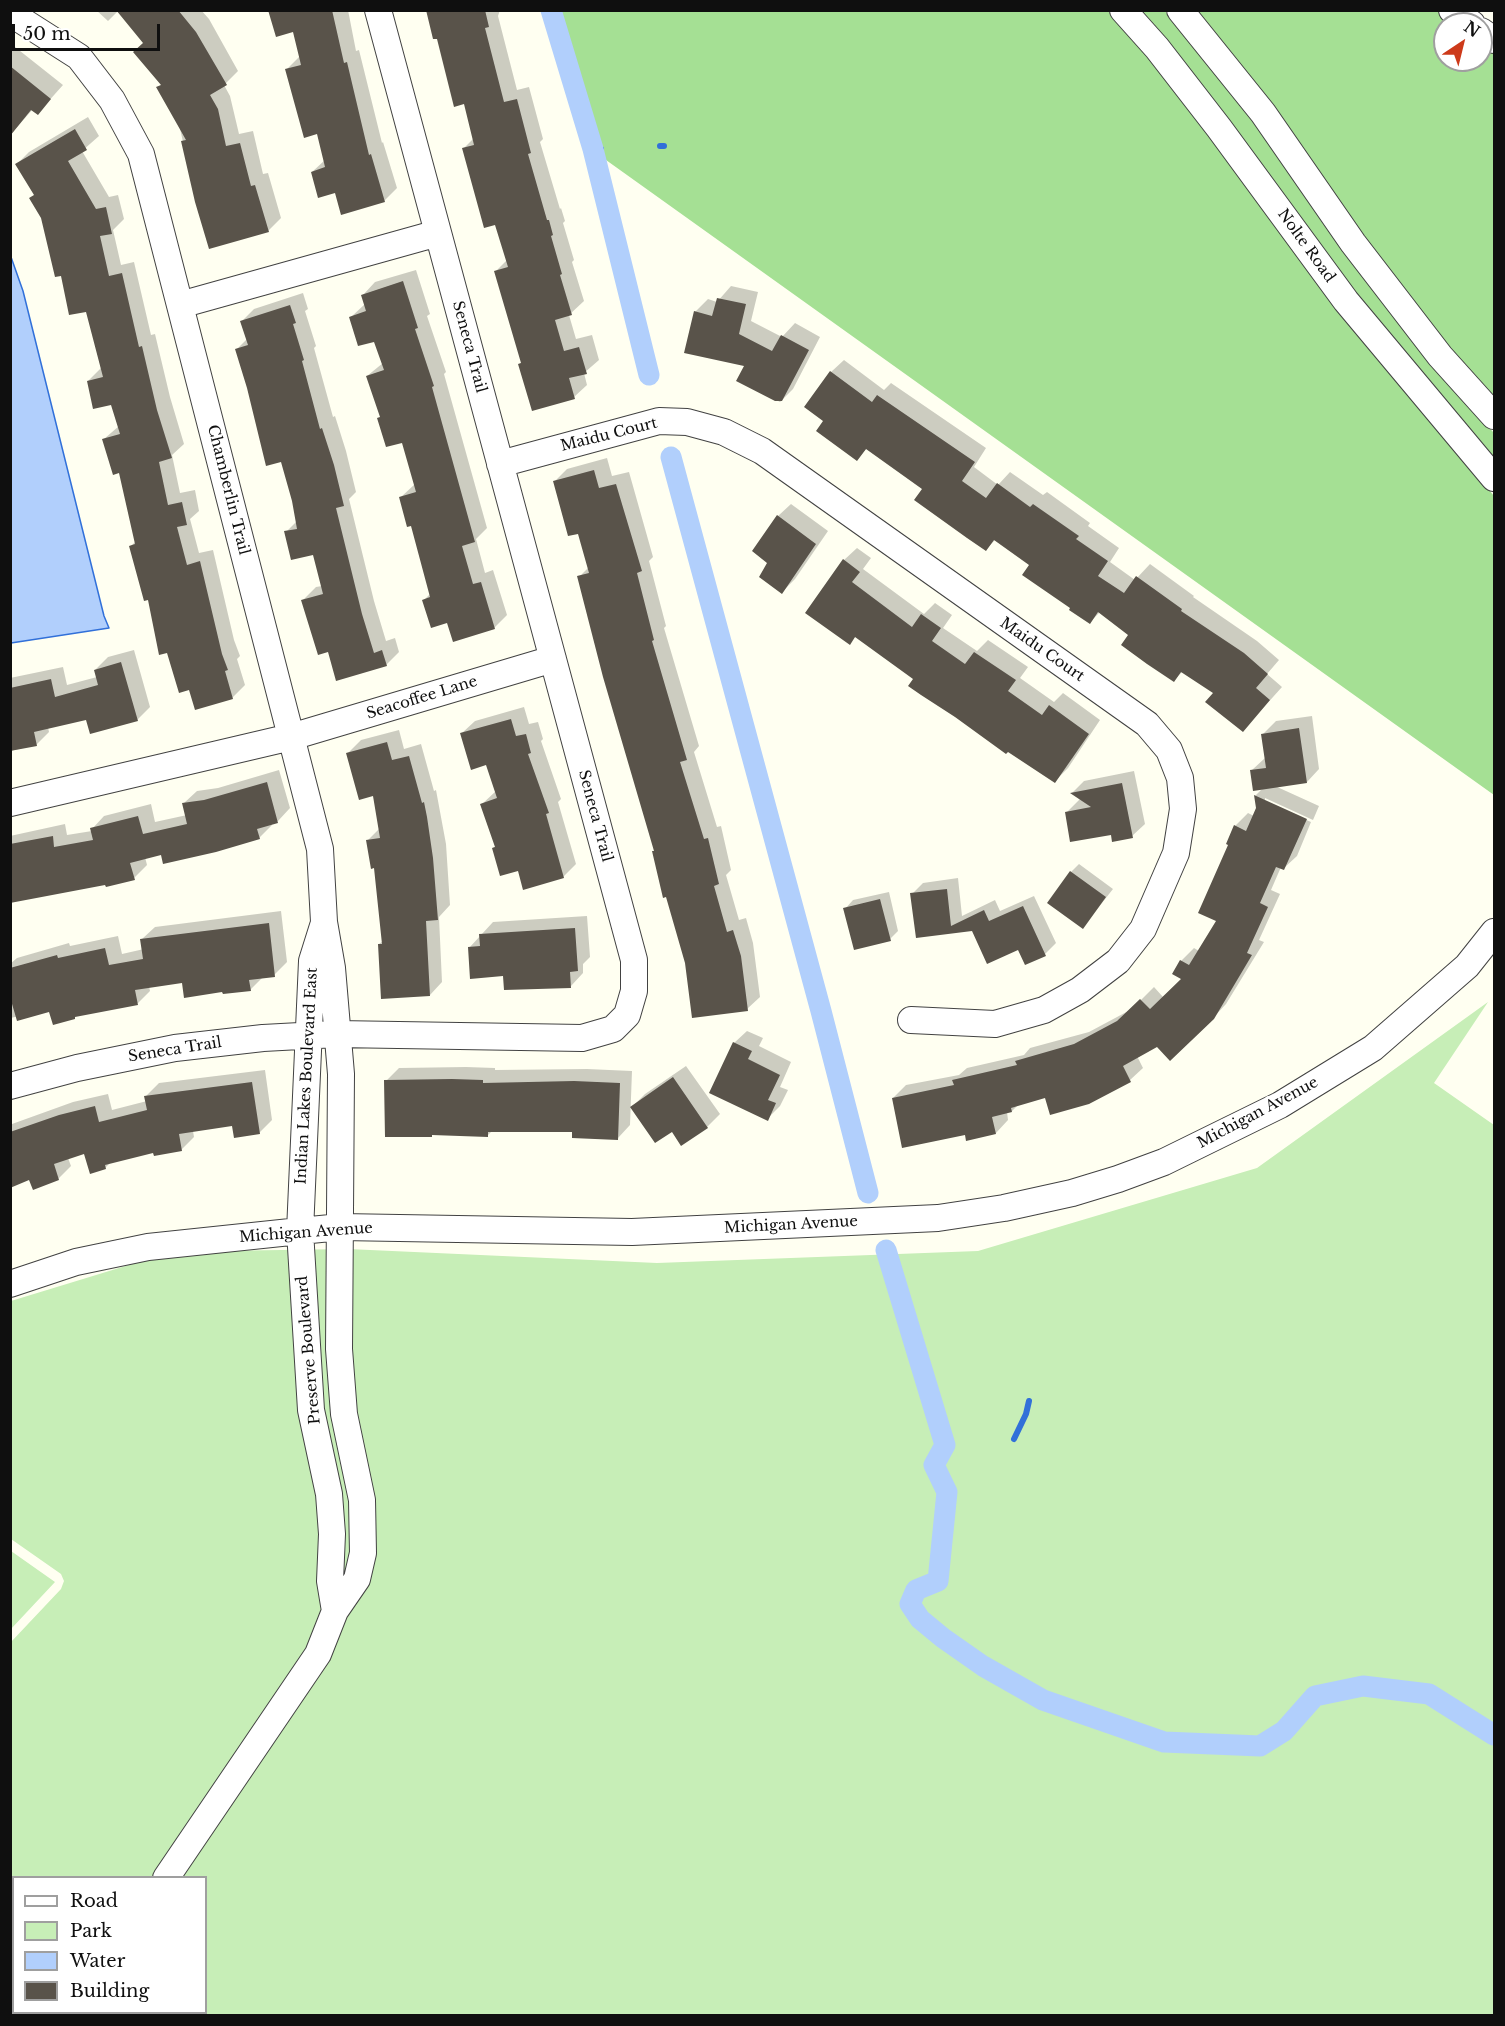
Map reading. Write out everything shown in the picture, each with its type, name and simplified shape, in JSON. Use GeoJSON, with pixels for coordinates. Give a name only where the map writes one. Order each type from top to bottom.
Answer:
{"type":"FeatureCollection","features":[{"type":"Feature","properties":{"kind":"street","name":"Seneca Trail"},"geometry":{"type":"LineString","coordinates":[[10,1086],[77,1068],[175,1048],[338,1034],[582,1038],[613,1029],[627,1015],[634,992],[634,960],[378,10]]}},
{"type":"Feature","properties":{"kind":"street","name":"Nolte Road"},"geometry":{"type":"LineString","coordinates":[[1123,10],[1157,48],[1219,128],[1346,301],[1494,478]]}},
{"type":"Feature","properties":{"kind":"street"},"geometry":{"type":"LineString","coordinates":[[1180,10],[1263,112],[1353,243],[1432,347],[1494,416]]}},
{"type":"Feature","properties":{"kind":"street","name":"Chamberlin Trail"},"geometry":{"type":"LineString","coordinates":[[10,13],[79,57],[112,100],[141,154],[291,737]]}},
{"type":"Feature","properties":{"kind":"street"},"geometry":{"type":"LineString","coordinates":[[180,305],[438,233]]}},
{"type":"Feature","properties":{"kind":"street","name":"Maidu Court"},"geometry":{"type":"LineString","coordinates":[[500,464],[658,421],[687,422],[724,432],[762,451],[1147,724],[1170,750],[1180,778],[1183,809],[1176,853],[1143,929],[1118,961],[1080,990],[1044,1010],[995,1024],[911,1020]]}},
{"type":"Feature","properties":{"kind":"street","name":"Seacoffee Lane"},"geometry":{"type":"LineString","coordinates":[[291,737],[553,659]]}},
{"type":"Feature","properties":{"kind":"street"},"geometry":{"type":"LineString","coordinates":[[10,803],[291,737]]}},
{"type":"Feature","properties":{"kind":"street","name":"Indian Lakes Boulevard East"},"geometry":{"type":"LineString","coordinates":[[291,737],[320,849],[324,922],[332,968],[341,1074],[341,1227]]}},
{"type":"Feature","properties":{"kind":"street","name":"Indian Lakes Boulevard East"},"geometry":{"type":"LineString","coordinates":[[300,1231],[312,962],[324,922]]}},
{"type":"Feature","properties":{"kind":"street","name":"Michigan Avenue"},"geometry":{"type":"LineString","coordinates":[[10,1284],[76,1262],[148,1246],[341,1227],[632,1232],[938,1218],[1004,1208],[1072,1193],[1164,1162],[1280,1105],[1373,1048],[1467,966],[1494,932]]}},
{"type":"Feature","properties":{"kind":"street","name":"Preserve Boulevard"},"geometry":{"type":"LineString","coordinates":[[167,1876],[318,1654],[335,1611],[357,1579],[363,1552],[362,1500],[344,1414],[339,1349],[341,1227]]}},
{"type":"Feature","properties":{"kind":"street","name":"Preserve Boulevard"},"geometry":{"type":"LineString","coordinates":[[300,1231],[311,1410],[329,1494],[332,1534],[330,1581],[335,1611]]}},
{"type":"Feature","properties":{"kind":"street"},"geometry":{"type":"LineString","coordinates":[[310,1389],[342,1387]]}},
{"type":"Feature","properties":{"kind":"green space"},"geometry":{"type":"Polygon","coordinates":[[[553,11],[1108,11],[1149,56],[1210,135],[1337,308],[1494,496],[1494,795],[599,155],[553,11]]]}},
{"type":"Feature","properties":{"kind":"green space"},"geometry":{"type":"Polygon","coordinates":[[[1139,11],[1165,11],[1255,120],[1432,365],[1494,433],[1494,460],[1355,293],[1139,11]]]}},
{"type":"Feature","properties":{"kind":"green space"},"geometry":{"type":"Polygon","coordinates":[[[1194,11],[1445,11],[1447,12],[1433,12],[1433,72],[1493,72],[1494,47],[1494,399],[1448,348],[1194,11]]]}},
{"type":"Feature","properties":{"kind":"green space"},"geometry":{"type":"Polygon","coordinates":[[[1488,1002],[1434,1083],[1494,1125],[1494,2015],[11,2015],[10,1958],[12,1955],[12,2014],[207,2014],[207,1876],[12,1876],[11,1924],[11,1642],[61,1589],[64,1581],[61,1574],[11,1539],[11,1301],[155,1257],[215,1251],[348,1249],[657,1263],[978,1251],[1257,1168],[1488,1002]]]}},
{"type":"Feature","properties":{"kind":"green space"},"geometry":{"type":"Polygon","coordinates":[[[11,1551],[55,1582],[11,1629],[11,1551]]]}},
{"type":"Feature","properties":{"kind":"water"},"geometry":{"type":"Polygon","coordinates":[[[11,257],[23,291],[104,616],[109,628],[11,643],[11,257]]]}},
{"type":"Feature","properties":{"kind":"building"},"geometry":{"type":"Polygon","coordinates":[[[116,10],[178,10],[196,32],[227,85],[210,95],[218,109],[226,146],[240,143],[251,186],[255,185],[269,232],[209,249],[181,141],[186,140],[156,87],[161,85],[133,52],[143,43],[116,10]]]}},
{"type":"Feature","properties":{"kind":"building"},"geometry":{"type":"Polygon","coordinates":[[[268,10],[332,10],[369,155],[371,154],[385,202],[341,215],[335,193],[318,198],[311,172],[325,167],[317,134],[304,138],[285,69],[301,65],[293,32],[276,37],[268,10]]]}},
{"type":"Feature","properties":{"kind":"building"},"geometry":{"type":"Polygon","coordinates":[[[426,10],[485,10],[489,27],[485,28],[504,102],[517,99],[531,153],[528,154],[547,220],[549,220],[553,235],[551,236],[562,274],[560,275],[572,315],[555,320],[564,351],[579,347],[587,374],[569,378],[575,399],[532,411],[518,364],[521,363],[494,271],[508,267],[495,225],[484,228],[462,148],[474,145],[464,104],[454,107],[437,39],[433,39],[426,10]]]}},
{"type":"Feature","properties":{"kind":"building"},"geometry":{"type":"Polygon","coordinates":[[[10,66],[51,99],[38,115],[31,110],[10,136],[10,66]]]}},
{"type":"Feature","properties":{"kind":"building"},"geometry":{"type":"Polygon","coordinates":[[[75,129],[87,150],[68,161],[96,209],[106,207],[112,234],[100,236],[109,276],[122,273],[139,347],[142,346],[157,410],[172,458],[159,462],[168,505],[182,502],[187,525],[177,527],[187,565],[200,561],[222,654],[228,670],[225,671],[233,699],[195,710],[189,690],[179,693],[167,653],[159,655],[148,600],[144,601],[129,546],[135,544],[119,473],[113,475],[102,439],[120,434],[111,405],[93,409],[87,381],[103,377],[86,312],[69,315],[61,276],[55,277],[41,218],[29,198],[34,195],[15,164],[75,129]]]}},
{"type":"Feature","properties":{"kind":"building"},"geometry":{"type":"Polygon","coordinates":[[[403,281],[418,328],[415,329],[434,386],[432,387],[475,542],[462,546],[473,584],[481,582],[495,629],[453,642],[447,623],[431,628],[422,600],[430,597],[411,526],[407,527],[399,497],[416,492],[402,443],[386,447],[377,418],[380,417],[366,376],[384,370],[374,342],[358,346],[349,317],[366,311],[361,295],[403,281]]]}},
{"type":"Feature","properties":{"kind":"building"},"geometry":{"type":"Polygon","coordinates":[[[717,298],[746,304],[739,334],[772,351],[781,335],[809,350],[782,401],[775,401],[736,381],[744,366],[684,353],[694,311],[712,316],[717,298]]]}},
{"type":"Feature","properties":{"kind":"building"},"geometry":{"type":"Polygon","coordinates":[[[290,305],[320,429],[322,428],[334,465],[344,506],[336,508],[362,614],[374,653],[382,650],[387,666],[336,681],[328,652],[318,655],[301,600],[323,594],[313,555],[291,560],[284,531],[297,529],[292,501],[281,462],[266,466],[235,349],[248,345],[240,321],[290,305]]]}},
{"type":"Feature","properties":{"kind":"building"},"geometry":{"type":"Polygon","coordinates":[[[830,371],[872,402],[877,395],[975,462],[962,481],[986,498],[997,483],[1030,507],[1033,504],[1079,536],[1076,539],[1108,561],[1098,576],[1124,593],[1136,576],[1182,609],[1181,611],[1244,653],[1268,674],[1256,688],[1270,700],[1243,732],[1205,702],[1213,693],[1181,672],[1174,682],[1147,664],[1121,645],[1128,635],[1098,612],[1090,624],[1069,610],[1070,608],[1022,575],[1029,565],[994,540],[986,551],[967,538],[914,500],[922,489],[866,449],[857,461],[816,431],[823,421],[804,407],[830,371]]]}},
{"type":"Feature","properties":{"kind":"building"},"geometry":{"type":"Polygon","coordinates":[[[594,470],[599,488],[616,484],[642,571],[637,573],[654,640],[652,641],[687,760],[680,762],[704,839],[708,838],[719,884],[714,886],[727,932],[733,930],[741,956],[748,1011],[692,1018],[685,963],[666,897],[663,898],[652,851],[654,851],[603,677],[577,576],[589,573],[578,534],[568,536],[553,481],[594,470]]]}},
{"type":"Feature","properties":{"kind":"building"},"geometry":{"type":"Polygon","coordinates":[[[777,515],[816,544],[782,594],[759,577],[767,563],[752,551],[777,515]]]}},
{"type":"Feature","properties":{"kind":"building"},"geometry":{"type":"Polygon","coordinates":[[[843,559],[860,572],[852,582],[912,627],[921,614],[941,628],[932,641],[965,664],[974,652],[1016,680],[1008,691],[1042,715],[1049,705],[1089,734],[1055,783],[1008,752],[1006,754],[908,686],[913,679],[855,637],[850,645],[805,613],[843,559]]]}},
{"type":"Feature","properties":{"kind":"building"},"geometry":{"type":"Polygon","coordinates":[[[121,662],[138,721],[90,734],[86,720],[34,732],[37,746],[10,751],[10,688],[51,679],[55,697],[98,685],[94,670],[121,662]]]}},
{"type":"Feature","properties":{"kind":"building"},"geometry":{"type":"Polygon","coordinates":[[[511,719],[516,736],[526,734],[531,753],[528,754],[549,813],[546,814],[564,878],[523,890],[518,871],[500,876],[492,848],[495,847],[480,804],[497,798],[486,765],[471,770],[460,733],[511,719]]]}},
{"type":"Feature","properties":{"kind":"building"},"geometry":{"type":"Polygon","coordinates":[[[1299,728],[1307,783],[1253,791],[1250,770],[1266,768],[1261,734],[1299,728]]]}},
{"type":"Feature","properties":{"kind":"building"},"geometry":{"type":"Polygon","coordinates":[[[387,742],[392,760],[409,756],[427,817],[438,920],[426,921],[430,996],[381,999],[378,944],[382,944],[374,868],[371,869],[366,840],[380,838],[373,796],[359,800],[346,753],[387,742]]]}},
{"type":"Feature","properties":{"kind":"building"},"geometry":{"type":"Polygon","coordinates":[[[267,782],[278,823],[257,829],[260,839],[163,864],[161,855],[130,863],[135,880],[10,903],[10,844],[53,836],[54,847],[93,840],[90,828],[138,816],[143,834],[187,824],[182,803],[204,800],[267,782]]]}},
{"type":"Feature","properties":{"kind":"building"},"geometry":{"type":"Polygon","coordinates":[[[1122,783],[1133,838],[1112,842],[1111,835],[1070,842],[1065,812],[1091,807],[1070,793],[1122,783]]]}},
{"type":"Feature","properties":{"kind":"building"},"geometry":{"type":"Polygon","coordinates":[[[1254,795],[1307,819],[1284,870],[1276,867],[1260,903],[1268,907],[1247,953],[1252,955],[1214,1019],[1170,1061],[1157,1047],[1123,1066],[1131,1082],[1089,1104],[1050,1115],[1045,1098],[1011,1108],[1012,1112],[992,1117],[996,1134],[966,1141],[965,1135],[902,1148],[892,1098],[954,1085],[952,1080],[1017,1065],[1015,1061],[1074,1044],[1117,1021],[1140,999],[1150,1009],[1181,979],[1172,974],[1180,960],[1189,965],[1216,921],[1198,913],[1228,845],[1226,844],[1234,825],[1246,831],[1256,808],[1254,795]]]}},
{"type":"Feature","properties":{"kind":"building"},"geometry":{"type":"Polygon","coordinates":[[[1070,871],[1106,897],[1083,929],[1047,903],[1070,871]]]}},
{"type":"Feature","properties":{"kind":"building"},"geometry":{"type":"Polygon","coordinates":[[[947,889],[951,926],[984,910],[989,921],[1023,906],[1046,956],[1025,965],[1018,950],[987,964],[972,931],[916,938],[910,893],[947,889]]]}},
{"type":"Feature","properties":{"kind":"building"},"geometry":{"type":"Polygon","coordinates":[[[880,899],[891,941],[854,950],[843,908],[880,899]]]}},
{"type":"Feature","properties":{"kind":"building"},"geometry":{"type":"Polygon","coordinates":[[[269,923],[275,977],[249,980],[251,991],[223,994],[222,992],[184,998],[182,983],[135,990],[138,1005],[75,1017],[75,1019],[53,1025],[49,1012],[17,1021],[10,997],[10,968],[57,955],[58,958],[105,948],[109,965],[143,959],[140,939],[269,923]]]}},
{"type":"Feature","properties":{"kind":"building"},"geometry":{"type":"Polygon","coordinates":[[[575,928],[578,971],[570,972],[571,988],[504,990],[503,976],[470,979],[468,947],[480,946],[479,934],[575,928]]]}},
{"type":"Feature","properties":{"kind":"building"},"geometry":{"type":"Polygon","coordinates":[[[733,1042],[752,1051],[748,1059],[780,1075],[768,1100],[776,1103],[768,1121],[709,1093],[733,1042]]]}},
{"type":"Feature","properties":{"kind":"building"},"geometry":{"type":"Polygon","coordinates":[[[673,1077],[708,1128],[681,1146],[672,1132],[655,1143],[630,1107],[673,1077]]]}},
{"type":"Feature","properties":{"kind":"building"},"geometry":{"type":"Polygon","coordinates":[[[384,1080],[483,1080],[483,1083],[574,1081],[620,1083],[618,1140],[572,1138],[572,1132],[488,1132],[488,1137],[432,1135],[432,1137],[385,1137],[384,1080]]]}},
{"type":"Feature","properties":{"kind":"building"},"geometry":{"type":"Polygon","coordinates":[[[252,1082],[260,1134],[234,1138],[232,1126],[179,1134],[182,1151],[154,1156],[153,1153],[105,1165],[106,1169],[90,1174],[84,1154],[54,1164],[59,1180],[33,1190],[29,1180],[10,1188],[10,1132],[59,1115],[95,1106],[99,1122],[147,1110],[144,1096],[252,1082]]]}},
{"type":"Feature","properties":{"kind":"waterway"},"geometry":{"type":"LineString","coordinates":[[551,10],[593,149],[649,375]]}},
{"type":"Feature","properties":{"kind":"waterway"},"geometry":{"type":"LineString","coordinates":[[593,149],[601,149]]}},
{"type":"Feature","properties":{"kind":"waterway"},"geometry":{"type":"LineString","coordinates":[[671,457],[868,1193]]}},
{"type":"Feature","properties":{"kind":"waterway"},"geometry":{"type":"LineString","coordinates":[[777,848],[783,848]]}},
{"type":"Feature","properties":{"kind":"waterway"},"geometry":{"type":"LineString","coordinates":[[886,1250],[945,1445],[934,1465],[947,1492],[938,1581],[916,1590],[910,1604],[920,1619],[943,1638],[983,1666],[1043,1700],[1164,1742],[1260,1746],[1284,1731],[1315,1696],[1363,1686],[1429,1694],[1494,1735]]}},
{"type":"Feature","properties":{"kind":"waterway"},"geometry":{"type":"LineString","coordinates":[[1014,1439],[1026,1414],[1029,1401]]}}]}
